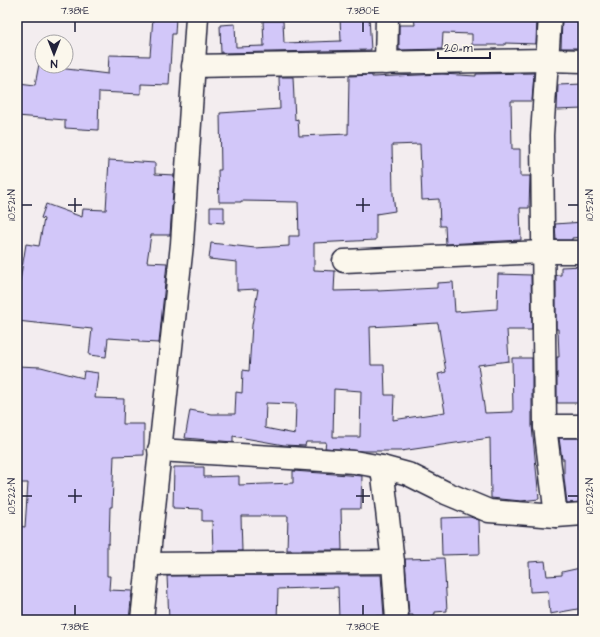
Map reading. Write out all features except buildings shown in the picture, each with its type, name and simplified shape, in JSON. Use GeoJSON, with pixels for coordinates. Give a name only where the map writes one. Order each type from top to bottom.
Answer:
{"type":"FeatureCollection","features":[{"type":"Feature","properties":{"kind":"street"},"geometry":{"type":"LineString","coordinates":[[142,620],[182,244],[197,17]]}},
{"type":"Feature","properties":{"kind":"street"},"geometry":{"type":"LineString","coordinates":[[386,62],[387,17]]}},
{"type":"Feature","properties":{"kind":"street"},"geometry":{"type":"LineString","coordinates":[[550,17],[542,135],[545,426],[556,516]]}},
{"type":"Feature","properties":{"kind":"street"},"geometry":{"type":"LineString","coordinates":[[194,66],[386,62],[583,61]]}},
{"type":"Feature","properties":{"kind":"street"},"geometry":{"type":"LineString","coordinates":[[344,261],[543,252],[583,252]]}},
{"type":"Feature","properties":{"kind":"street"},"geometry":{"type":"LineString","coordinates":[[545,426],[583,426]]}},
{"type":"Feature","properties":{"kind":"street"},"geometry":{"type":"LineString","coordinates":[[159,450],[354,462],[408,474],[446,493],[488,511],[556,516],[583,514]]}},
{"type":"Feature","properties":{"kind":"street"},"geometry":{"type":"LineString","coordinates":[[382,467],[393,562],[397,620]]}},
{"type":"Feature","properties":{"kind":"street"},"geometry":{"type":"LineString","coordinates":[[148,564],[393,562]]}}]}
